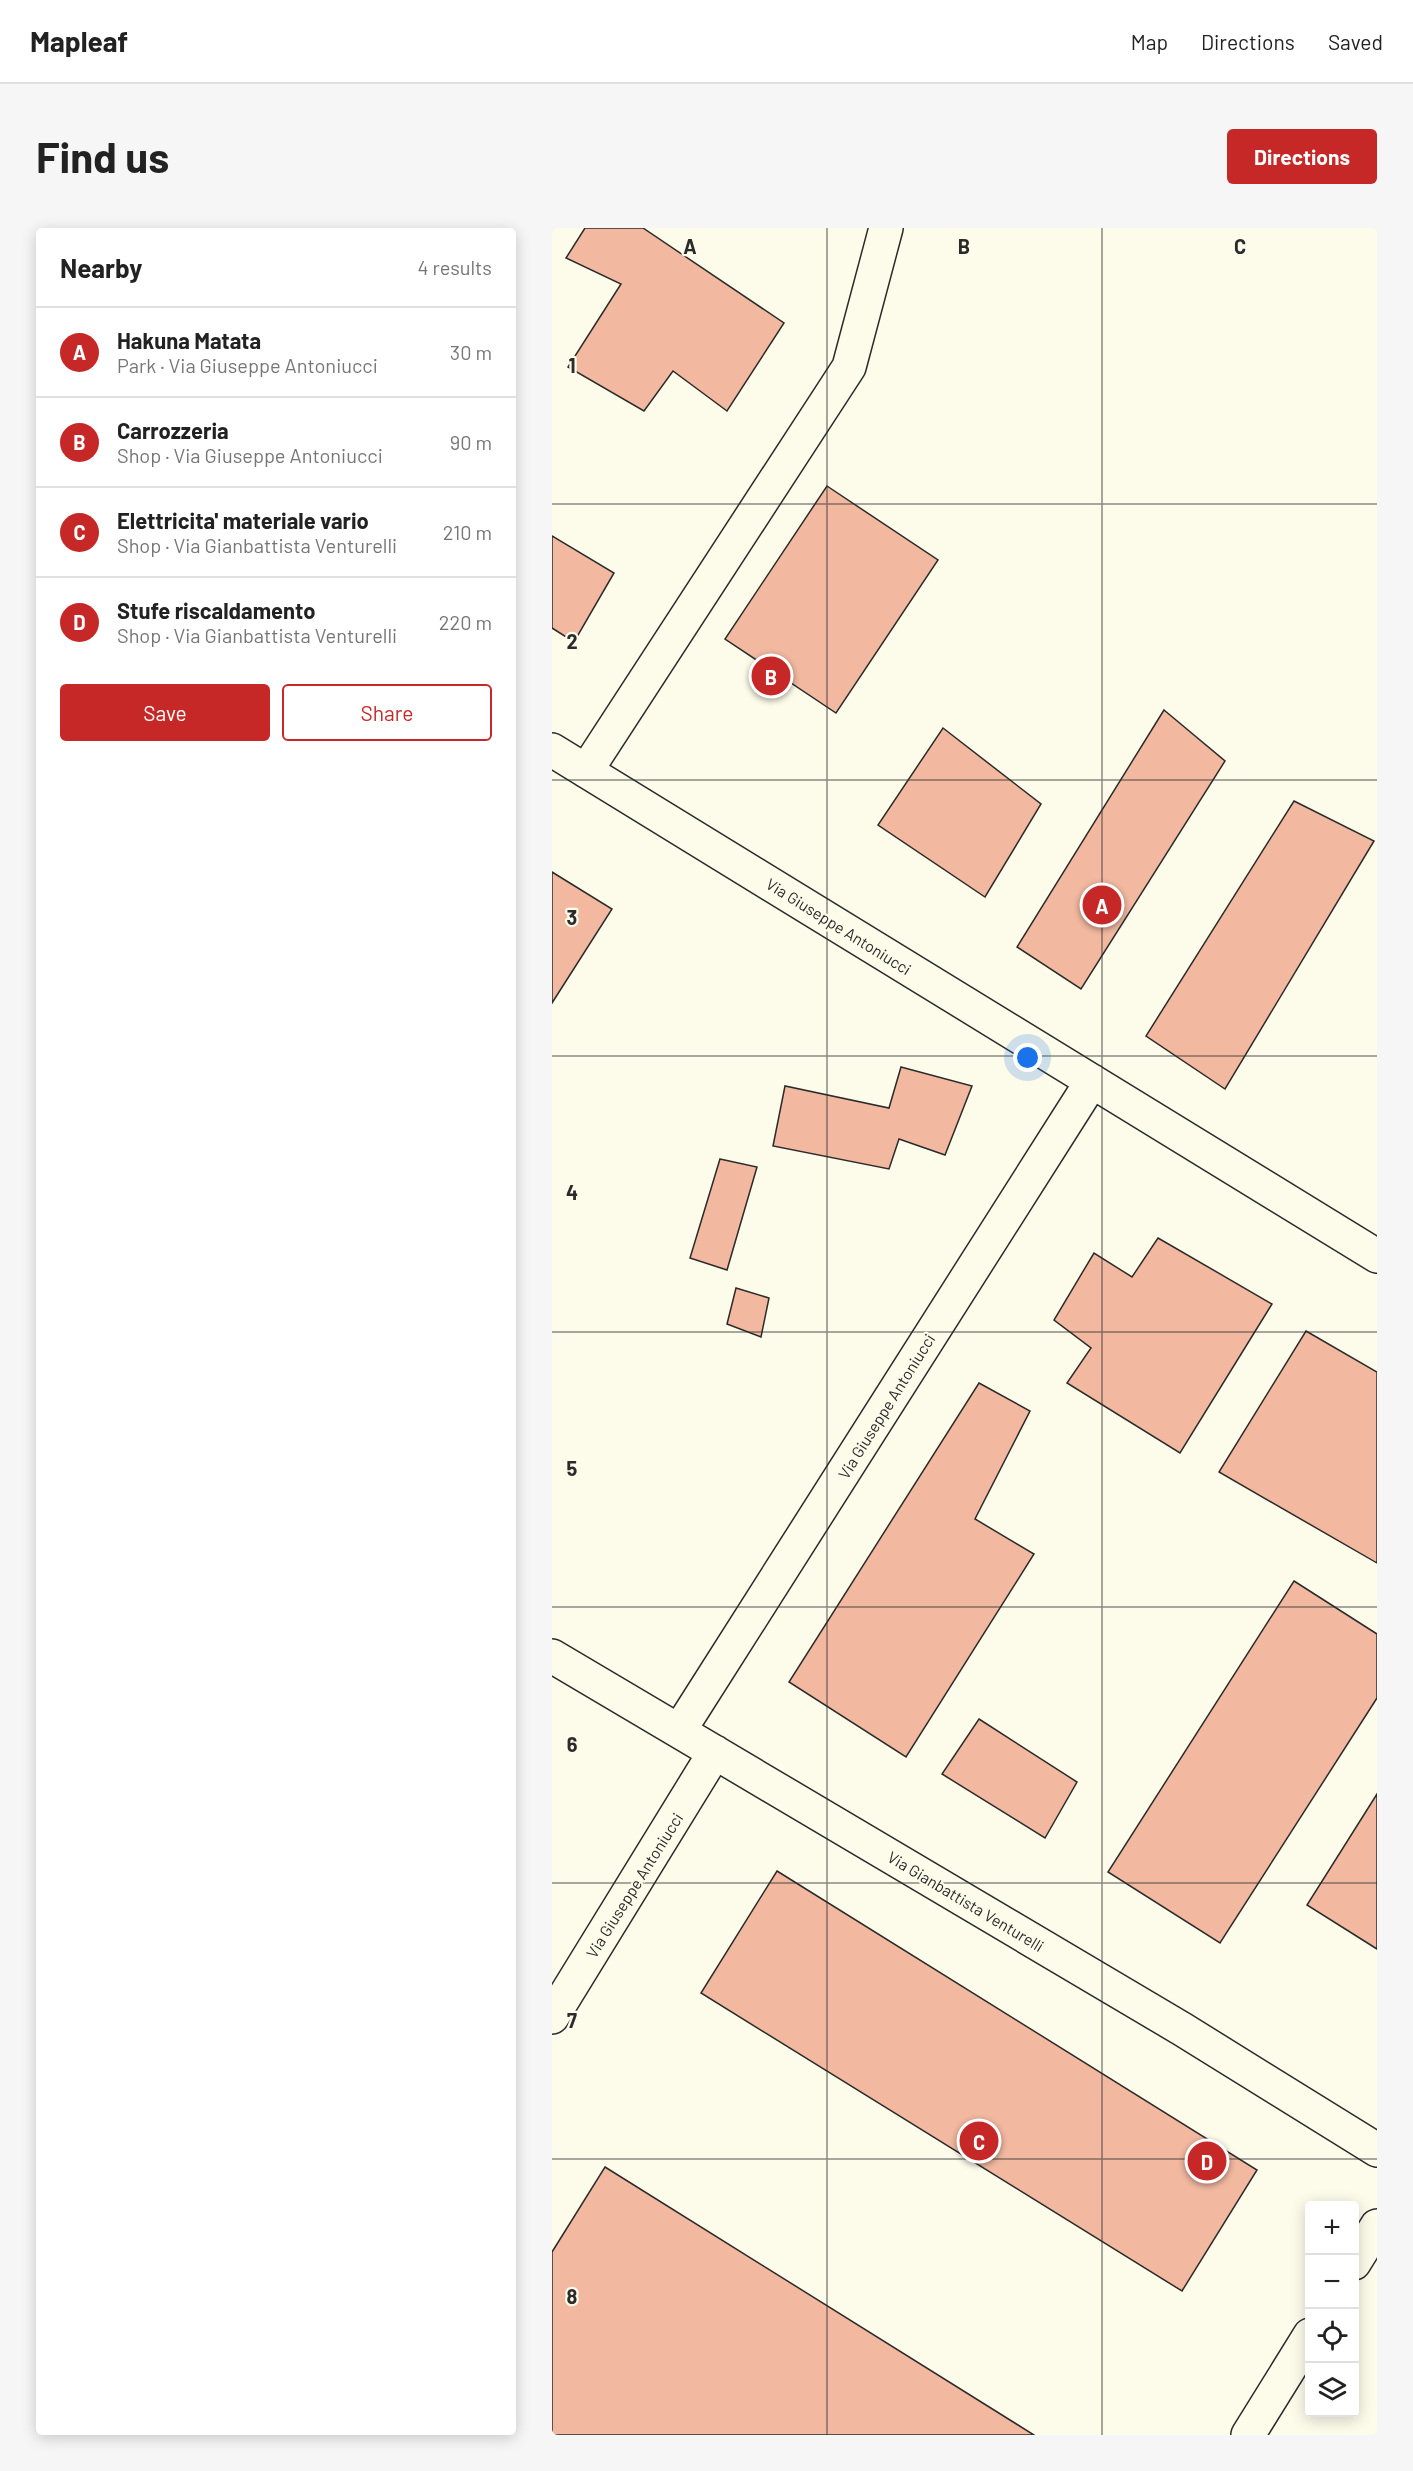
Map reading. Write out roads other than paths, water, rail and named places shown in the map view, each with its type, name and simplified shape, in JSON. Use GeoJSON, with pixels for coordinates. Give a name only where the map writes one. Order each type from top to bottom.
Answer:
{"type":"FeatureCollection","features":[{"type":"Feature","properties":{"kind":"street"},"geometry":{"type":"LineString","coordinates":[[586,771],[849,367],[885,228]]}},
{"type":"Feature","properties":{"kind":"street","name":"Via Giuseppe Antoniucci"},"geometry":{"type":"LineString","coordinates":[[552,750],[1377,1256]]}},
{"type":"Feature","properties":{"kind":"street","name":"Via Giuseppe Antoniucci"},"geometry":{"type":"LineString","coordinates":[[679,1731],[1092,1082]]}},
{"type":"Feature","properties":{"kind":"street","name":"Via Gianbattista Venturelli"},"geometry":{"type":"LineString","coordinates":[[552,1656],[1182,2029],[1377,2150]]}},
{"type":"Feature","properties":{"kind":"street","name":"Via Giuseppe Antoniucci"},"geometry":{"type":"LineString","coordinates":[[552,2017],[715,1752]]}},
{"type":"Feature","properties":{"kind":"street"},"geometry":{"type":"LineString","coordinates":[[1359,2255],[1377,2226]]}},
{"type":"Feature","properties":{"kind":"street"},"geometry":{"type":"LineString","coordinates":[[1248,2435],[1305,2344]]}},
{"type":"Feature","properties":{"kind":"place","name":"Carrozzeria"},"geometry":{"type":"Point","coordinates":[771,676]}},
{"type":"Feature","properties":{"kind":"place","name":"Hakuna Matata"},"geometry":{"type":"Point","coordinates":[1102,905]}},
{"type":"Feature","properties":{"kind":"place","name":"Elettricita' materiale vario"},"geometry":{"type":"Point","coordinates":[979,2141]}},
{"type":"Feature","properties":{"kind":"place","name":"Stufe riscaldamento"},"geometry":{"type":"Point","coordinates":[1207,2161]}}]}
